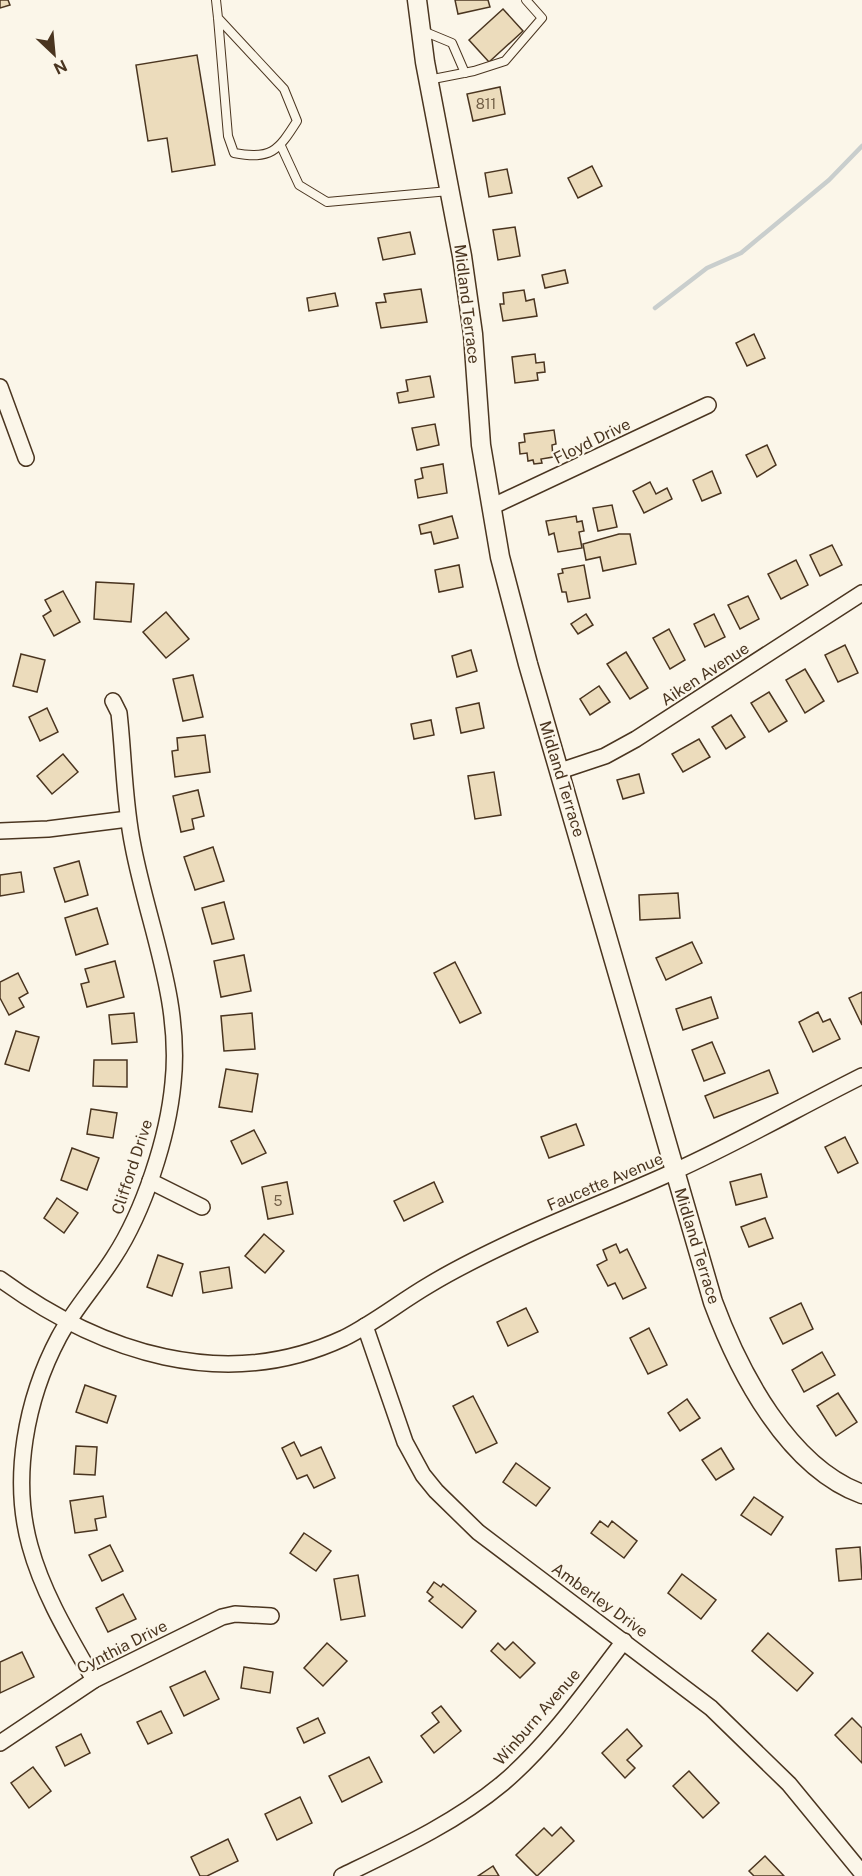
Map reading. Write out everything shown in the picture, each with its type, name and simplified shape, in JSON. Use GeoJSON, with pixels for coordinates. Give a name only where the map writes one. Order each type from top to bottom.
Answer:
{"type":"FeatureCollection","features":[{"type":"Feature","properties":{"kind":"street","name":"Midland Terrace"},"geometry":{"type":"LineString","coordinates":[[417,0],[428,80],[467,293],[481,445],[490,507],[515,621],[713,1302],[729,1341],[751,1383],[793,1444],[837,1482],[862,1494]]}},
{"type":"Feature","properties":{"kind":"street"},"geometry":{"type":"LineString","coordinates":[[0,387],[26,458]]}},
{"type":"Feature","properties":{"kind":"street","name":"Floyd Drive"},"geometry":{"type":"LineString","coordinates":[[490,507],[708,405]]}},
{"type":"Feature","properties":{"kind":"street","name":"Aiken Avenue"},"geometry":{"type":"LineString","coordinates":[[560,771],[604,756],[636,739],[862,593]]}},
{"type":"Feature","properties":{"kind":"street","name":"Clifford Drive"},"geometry":{"type":"LineString","coordinates":[[94,1680],[43,1583],[30,1548],[22,1466],[29,1418],[50,1358],[68,1322],[128,1235],[150,1181],[170,1106],[174,1052],[166,979],[128,819],[119,713],[114,701]]}},
{"type":"Feature","properties":{"kind":"street"},"geometry":{"type":"LineString","coordinates":[[0,831],[48,829],[128,819]]}},
{"type":"Feature","properties":{"kind":"street","name":"Faucette Avenue"},"geometry":{"type":"LineString","coordinates":[[365,1326],[448,1274],[603,1200],[675,1171],[862,1076]]}},
{"type":"Feature","properties":{"kind":"street"},"geometry":{"type":"LineString","coordinates":[[150,1181],[202,1207]]}},
{"type":"Feature","properties":{"kind":"street"},"geometry":{"type":"LineString","coordinates":[[0,1279],[68,1322],[132,1350],[181,1360],[244,1362],[298,1354],[327,1345],[365,1326]]}},
{"type":"Feature","properties":{"kind":"street","name":"Amberley Drive"},"geometry":{"type":"LineString","coordinates":[[365,1326],[405,1442],[429,1483],[478,1532],[688,1688],[763,1756],[862,1873]]}},
{"type":"Feature","properties":{"kind":"street","name":"Cynthia Drive"},"geometry":{"type":"LineString","coordinates":[[0,1743],[94,1680],[222,1617],[235,1614],[272,1616]]}},
{"type":"Feature","properties":{"kind":"street","name":"Winburn Avenue"},"geometry":{"type":"LineString","coordinates":[[342,1876],[439,1827],[504,1782],[576,1702],[624,1641]]}},
{"type":"Feature","properties":{"kind":"lane"},"geometry":{"type":"LineString","coordinates":[[216,0],[228,136],[234,153],[256,158],[281,146],[297,121],[284,89],[218,18]]}},
{"type":"Feature","properties":{"kind":"lane"},"geometry":{"type":"LineString","coordinates":[[428,80],[465,73],[505,61],[542,18],[526,0]]}},
{"type":"Feature","properties":{"kind":"lane"},"geometry":{"type":"LineString","coordinates":[[420,30],[452,43],[465,73]]}},
{"type":"Feature","properties":{"kind":"lane"},"geometry":{"type":"LineString","coordinates":[[281,146],[299,185],[327,202],[449,191]]}},
{"type":"Feature","properties":{"kind":"building"},"geometry":{"type":"Polygon","coordinates":[[[0,0],[8,0],[10,5],[0,8],[0,0]]]}},
{"type":"Feature","properties":{"kind":"building"},"geometry":{"type":"Polygon","coordinates":[[[455,0],[488,0],[490,7],[458,14],[455,0]]]}},
{"type":"Feature","properties":{"kind":"building"},"geometry":{"type":"Polygon","coordinates":[[[503,9],[523,31],[489,62],[469,40],[503,9]]]}},
{"type":"Feature","properties":{"kind":"building"},"geometry":{"type":"Polygon","coordinates":[[[197,55],[215,165],[172,172],[167,138],[148,141],[136,65],[197,55]]]}},
{"type":"Feature","properties":{"kind":"building"},"geometry":{"type":"Polygon","coordinates":[[[500,87],[505,114],[473,121],[467,94],[500,87]]]}},
{"type":"Feature","properties":{"kind":"building"},"geometry":{"type":"Polygon","coordinates":[[[592,166],[602,186],[578,198],[568,178],[592,166]]]}},
{"type":"Feature","properties":{"kind":"building"},"geometry":{"type":"Polygon","coordinates":[[[507,169],[512,193],[489,197],[485,173],[507,169]]]}},
{"type":"Feature","properties":{"kind":"building"},"geometry":{"type":"Polygon","coordinates":[[[515,227],[520,256],[498,260],[493,230],[515,227]]]}},
{"type":"Feature","properties":{"kind":"building"},"geometry":{"type":"Polygon","coordinates":[[[410,232],[415,254],[383,260],[378,238],[410,232]]]}},
{"type":"Feature","properties":{"kind":"building"},"geometry":{"type":"Polygon","coordinates":[[[565,270],[568,283],[545,288],[542,275],[565,270]]]}},
{"type":"Feature","properties":{"kind":"building"},"geometry":{"type":"Polygon","coordinates":[[[421,289],[427,322],[381,328],[376,303],[386,302],[384,294],[421,289]]]}},
{"type":"Feature","properties":{"kind":"building"},"geometry":{"type":"Polygon","coordinates":[[[524,290],[526,301],[534,299],[537,316],[503,321],[500,304],[504,304],[503,293],[524,290]]]}},
{"type":"Feature","properties":{"kind":"building"},"geometry":{"type":"Polygon","coordinates":[[[335,293],[338,306],[309,311],[307,298],[335,293]]]}},
{"type":"Feature","properties":{"kind":"building"},"geometry":{"type":"Polygon","coordinates":[[[754,334],[765,358],[747,366],[736,343],[754,334]]]}},
{"type":"Feature","properties":{"kind":"building"},"geometry":{"type":"Polygon","coordinates":[[[535,354],[536,363],[544,362],[545,372],[537,373],[538,380],[515,383],[512,357],[535,354]]]}},
{"type":"Feature","properties":{"kind":"building"},"geometry":{"type":"Polygon","coordinates":[[[430,376],[434,397],[399,403],[397,393],[408,391],[406,380],[430,376]]]}},
{"type":"Feature","properties":{"kind":"building"},"geometry":{"type":"Polygon","coordinates":[[[435,424],[439,445],[417,450],[412,428],[435,424]]]}},
{"type":"Feature","properties":{"kind":"building"},"geometry":{"type":"Polygon","coordinates":[[[554,430],[556,444],[552,445],[553,457],[541,459],[542,463],[534,464],[533,460],[528,461],[527,453],[520,454],[519,443],[525,442],[524,434],[554,430]]]}},
{"type":"Feature","properties":{"kind":"building"},"geometry":{"type":"Polygon","coordinates":[[[767,445],[776,465],[757,477],[746,455],[767,445]]]}},
{"type":"Feature","properties":{"kind":"building"},"geometry":{"type":"Polygon","coordinates":[[[443,464],[447,493],[418,498],[415,480],[423,478],[421,468],[443,464]]]}},
{"type":"Feature","properties":{"kind":"building"},"geometry":{"type":"Polygon","coordinates":[[[712,471],[721,493],[702,501],[693,480],[712,471]]]}},
{"type":"Feature","properties":{"kind":"building"},"geometry":{"type":"Polygon","coordinates":[[[650,482],[656,494],[667,488],[672,499],[644,513],[633,491],[650,482]]]}},
{"type":"Feature","properties":{"kind":"building"},"geometry":{"type":"Polygon","coordinates":[[[612,505],[617,527],[598,531],[593,508],[612,505]]]}},
{"type":"Feature","properties":{"kind":"building"},"geometry":{"type":"Polygon","coordinates":[[[452,516],[458,538],[434,544],[431,532],[421,534],[419,525],[452,516]]]}},
{"type":"Feature","properties":{"kind":"building"},"geometry":{"type":"Polygon","coordinates":[[[576,516],[577,522],[582,521],[584,531],[579,532],[582,548],[558,552],[554,533],[549,535],[546,521],[576,516]]]}},
{"type":"Feature","properties":{"kind":"building"},"geometry":{"type":"Polygon","coordinates":[[[619,534],[630,534],[636,564],[603,571],[600,557],[586,560],[583,544],[619,534]]]}},
{"type":"Feature","properties":{"kind":"building"},"geometry":{"type":"Polygon","coordinates":[[[832,545],[842,565],[820,576],[810,555],[832,545]]]}},
{"type":"Feature","properties":{"kind":"building"},"geometry":{"type":"Polygon","coordinates":[[[796,560],[808,585],[781,599],[768,574],[796,560]]]}},
{"type":"Feature","properties":{"kind":"building"},"geometry":{"type":"Polygon","coordinates":[[[459,565],[463,587],[439,592],[435,570],[459,565]]]}},
{"type":"Feature","properties":{"kind":"building"},"geometry":{"type":"Polygon","coordinates":[[[584,565],[590,598],[568,602],[566,592],[562,592],[558,574],[563,573],[562,569],[584,565]]]}},
{"type":"Feature","properties":{"kind":"building"},"geometry":{"type":"Polygon","coordinates":[[[96,582],[134,584],[131,622],[94,619],[96,582]]]}},
{"type":"Feature","properties":{"kind":"building"},"geometry":{"type":"Polygon","coordinates":[[[63,591],[80,622],[54,636],[43,616],[51,611],[45,600],[63,591]]]}},
{"type":"Feature","properties":{"kind":"building"},"geometry":{"type":"Polygon","coordinates":[[[748,596],[759,619],[740,629],[728,605],[748,596]]]}},
{"type":"Feature","properties":{"kind":"building"},"geometry":{"type":"Polygon","coordinates":[[[166,612],[189,639],[166,658],[143,632],[166,612]]]}},
{"type":"Feature","properties":{"kind":"building"},"geometry":{"type":"Polygon","coordinates":[[[586,614],[593,625],[578,634],[571,624],[586,614]]]}},
{"type":"Feature","properties":{"kind":"building"},"geometry":{"type":"Polygon","coordinates":[[[714,614],[725,637],[705,647],[694,624],[714,614]]]}},
{"type":"Feature","properties":{"kind":"building"},"geometry":{"type":"Polygon","coordinates":[[[669,629],[685,660],[670,669],[653,638],[669,629]]]}},
{"type":"Feature","properties":{"kind":"building"},"geometry":{"type":"Polygon","coordinates":[[[845,645],[858,673],[838,682],[825,655],[845,645]]]}},
{"type":"Feature","properties":{"kind":"building"},"geometry":{"type":"Polygon","coordinates":[[[471,650],[477,671],[457,677],[452,656],[471,650]]]}},
{"type":"Feature","properties":{"kind":"building"},"geometry":{"type":"Polygon","coordinates":[[[626,652],[648,688],[630,699],[607,664],[626,652]]]}},
{"type":"Feature","properties":{"kind":"building"},"geometry":{"type":"Polygon","coordinates":[[[21,654],[45,660],[37,692],[13,686],[21,654]]]}},
{"type":"Feature","properties":{"kind":"building"},"geometry":{"type":"Polygon","coordinates":[[[805,669],[824,701],[805,713],[786,680],[805,669]]]}},
{"type":"Feature","properties":{"kind":"building"},"geometry":{"type":"Polygon","coordinates":[[[193,675],[203,717],[183,721],[173,679],[193,675]]]}},
{"type":"Feature","properties":{"kind":"building"},"geometry":{"type":"Polygon","coordinates":[[[599,686],[610,702],[590,715],[580,699],[599,686]]]}},
{"type":"Feature","properties":{"kind":"building"},"geometry":{"type":"Polygon","coordinates":[[[769,692],[787,721],[769,732],[751,703],[769,692]]]}},
{"type":"Feature","properties":{"kind":"building"},"geometry":{"type":"Polygon","coordinates":[[[479,703],[484,728],[461,733],[456,708],[479,703]]]}},
{"type":"Feature","properties":{"kind":"building"},"geometry":{"type":"Polygon","coordinates":[[[47,708],[58,732],[40,741],[29,717],[47,708]]]}},
{"type":"Feature","properties":{"kind":"building"},"geometry":{"type":"Polygon","coordinates":[[[731,715],[745,737],[726,749],[712,727],[731,715]]]}},
{"type":"Feature","properties":{"kind":"building"},"geometry":{"type":"Polygon","coordinates":[[[431,720],[434,735],[414,739],[411,724],[431,720]]]}},
{"type":"Feature","properties":{"kind":"building"},"geometry":{"type":"Polygon","coordinates":[[[205,735],[210,772],[175,777],[172,751],[178,750],[177,738],[205,735]]]}},
{"type":"Feature","properties":{"kind":"building"},"geometry":{"type":"Polygon","coordinates":[[[699,739],[710,757],[683,772],[672,754],[699,739]]]}},
{"type":"Feature","properties":{"kind":"building"},"geometry":{"type":"Polygon","coordinates":[[[63,754],[78,772],[52,794],[37,776],[63,754]]]}},
{"type":"Feature","properties":{"kind":"building"},"geometry":{"type":"Polygon","coordinates":[[[494,772],[501,815],[475,819],[468,776],[494,772]]]}},
{"type":"Feature","properties":{"kind":"building"},"geometry":{"type":"Polygon","coordinates":[[[639,774],[644,793],[623,799],[617,780],[639,774]]]}},
{"type":"Feature","properties":{"kind":"building"},"geometry":{"type":"Polygon","coordinates":[[[198,790],[204,816],[192,819],[194,829],[181,832],[173,796],[198,790]]]}},
{"type":"Feature","properties":{"kind":"building"},"geometry":{"type":"Polygon","coordinates":[[[213,847],[224,881],[195,890],[184,857],[213,847]]]}},
{"type":"Feature","properties":{"kind":"building"},"geometry":{"type":"Polygon","coordinates":[[[79,861],[88,895],[65,902],[54,868],[79,861]]]}},
{"type":"Feature","properties":{"kind":"building"},"geometry":{"type":"Polygon","coordinates":[[[21,872],[24,892],[0,896],[0,875],[21,872]]]}},
{"type":"Feature","properties":{"kind":"building"},"geometry":{"type":"Polygon","coordinates":[[[678,893],[680,918],[640,920],[639,895],[678,893]]]}},
{"type":"Feature","properties":{"kind":"building"},"geometry":{"type":"Polygon","coordinates":[[[224,902],[234,939],[212,944],[202,908],[224,902]]]}},
{"type":"Feature","properties":{"kind":"building"},"geometry":{"type":"Polygon","coordinates":[[[97,908],[108,944],[76,955],[65,918],[97,908]]]}},
{"type":"Feature","properties":{"kind":"building"},"geometry":{"type":"Polygon","coordinates":[[[692,942],[702,963],[666,980],[656,958],[692,942]]]}},
{"type":"Feature","properties":{"kind":"building"},"geometry":{"type":"Polygon","coordinates":[[[244,955],[251,991],[221,997],[214,961],[244,955]]]}},
{"type":"Feature","properties":{"kind":"building"},"geometry":{"type":"Polygon","coordinates":[[[115,961],[124,997],[87,1007],[81,984],[89,982],[85,969],[115,961]]]}},
{"type":"Feature","properties":{"kind":"building"},"geometry":{"type":"Polygon","coordinates":[[[455,962],[481,1013],[460,1023],[434,973],[455,962]]]}},
{"type":"Feature","properties":{"kind":"building"},"geometry":{"type":"Polygon","coordinates":[[[18,973],[28,993],[19,998],[24,1007],[9,1015],[0,998],[0,982],[18,973]]]}},
{"type":"Feature","properties":{"kind":"building"},"geometry":{"type":"Polygon","coordinates":[[[862,992],[862,1025],[849,998],[862,992]]]}},
{"type":"Feature","properties":{"kind":"building"},"geometry":{"type":"Polygon","coordinates":[[[711,997],[718,1018],[683,1030],[676,1009],[711,997]]]}},
{"type":"Feature","properties":{"kind":"building"},"geometry":{"type":"Polygon","coordinates":[[[818,1012],[823,1022],[830,1019],[840,1039],[813,1052],[799,1022],[818,1012]]]}},
{"type":"Feature","properties":{"kind":"building"},"geometry":{"type":"Polygon","coordinates":[[[134,1013],[137,1042],[112,1044],[109,1015],[134,1013]]]}},
{"type":"Feature","properties":{"kind":"building"},"geometry":{"type":"Polygon","coordinates":[[[252,1013],[255,1049],[224,1051],[221,1016],[252,1013]]]}},
{"type":"Feature","properties":{"kind":"building"},"geometry":{"type":"Polygon","coordinates":[[[16,1031],[39,1037],[29,1071],[5,1064],[16,1031]]]}},
{"type":"Feature","properties":{"kind":"building"},"geometry":{"type":"Polygon","coordinates":[[[712,1042],[725,1073],[704,1081],[692,1050],[712,1042]]]}},
{"type":"Feature","properties":{"kind":"building"},"geometry":{"type":"Polygon","coordinates":[[[94,1060],[127,1060],[127,1087],[93,1086],[94,1060]]]}},
{"type":"Feature","properties":{"kind":"building"},"geometry":{"type":"Polygon","coordinates":[[[226,1069],[258,1074],[252,1112],[219,1107],[226,1069]]]}},
{"type":"Feature","properties":{"kind":"building"},"geometry":{"type":"Polygon","coordinates":[[[769,1070],[778,1093],[714,1118],[705,1096],[769,1070]]]}},
{"type":"Feature","properties":{"kind":"building"},"geometry":{"type":"Polygon","coordinates":[[[91,1109],[117,1113],[113,1138],[87,1134],[91,1109]]]}},
{"type":"Feature","properties":{"kind":"building"},"geometry":{"type":"Polygon","coordinates":[[[576,1124],[584,1145],[549,1158],[541,1137],[576,1124]]]}},
{"type":"Feature","properties":{"kind":"building"},"geometry":{"type":"Polygon","coordinates":[[[254,1130],[266,1153],[242,1164],[231,1141],[254,1130]]]}},
{"type":"Feature","properties":{"kind":"building"},"geometry":{"type":"Polygon","coordinates":[[[845,1137],[858,1163],[838,1173],[825,1147],[845,1137]]]}},
{"type":"Feature","properties":{"kind":"building"},"geometry":{"type":"Polygon","coordinates":[[[72,1148],[99,1158],[87,1190],[61,1180],[72,1148]]]}},
{"type":"Feature","properties":{"kind":"building"},"geometry":{"type":"Polygon","coordinates":[[[761,1174],[767,1197],[736,1205],[730,1182],[761,1174]]]}},
{"type":"Feature","properties":{"kind":"building"},"geometry":{"type":"Polygon","coordinates":[[[287,1182],[293,1214],[268,1219],[262,1187],[287,1182]]]}},
{"type":"Feature","properties":{"kind":"building"},"geometry":{"type":"Polygon","coordinates":[[[434,1182],[443,1202],[404,1221],[394,1201],[434,1182]]]}},
{"type":"Feature","properties":{"kind":"building"},"geometry":{"type":"Polygon","coordinates":[[[57,1198],[78,1213],[64,1233],[44,1218],[57,1198]]]}},
{"type":"Feature","properties":{"kind":"building"},"geometry":{"type":"Polygon","coordinates":[[[765,1218],[773,1238],[749,1247],[741,1227],[765,1218]]]}},
{"type":"Feature","properties":{"kind":"building"},"geometry":{"type":"Polygon","coordinates":[[[264,1234],[284,1251],[265,1273],[245,1256],[264,1234]]]}},
{"type":"Feature","properties":{"kind":"building"},"geometry":{"type":"Polygon","coordinates":[[[616,1244],[620,1253],[627,1249],[646,1288],[623,1299],[615,1283],[608,1286],[597,1265],[607,1260],[603,1250],[616,1244]]]}},
{"type":"Feature","properties":{"kind":"building"},"geometry":{"type":"Polygon","coordinates":[[[158,1255],[183,1264],[172,1296],[147,1287],[158,1255]]]}},
{"type":"Feature","properties":{"kind":"building"},"geometry":{"type":"Polygon","coordinates":[[[229,1267],[232,1288],[203,1293],[200,1272],[229,1267]]]}},
{"type":"Feature","properties":{"kind":"building"},"geometry":{"type":"Polygon","coordinates":[[[801,1303],[813,1329],[783,1344],[770,1318],[801,1303]]]}},
{"type":"Feature","properties":{"kind":"building"},"geometry":{"type":"Polygon","coordinates":[[[526,1308],[538,1332],[508,1346],[497,1322],[526,1308]]]}},
{"type":"Feature","properties":{"kind":"building"},"geometry":{"type":"Polygon","coordinates":[[[649,1328],[667,1365],[648,1374],[630,1338],[649,1328]]]}},
{"type":"Feature","properties":{"kind":"building"},"geometry":{"type":"Polygon","coordinates":[[[822,1352],[835,1375],[804,1392],[792,1370],[822,1352]]]}},
{"type":"Feature","properties":{"kind":"building"},"geometry":{"type":"Polygon","coordinates":[[[85,1385],[116,1396],[107,1423],[76,1412],[85,1385]]]}},
{"type":"Feature","properties":{"kind":"building"},"geometry":{"type":"Polygon","coordinates":[[[838,1393],[857,1422],[836,1436],[817,1406],[838,1393]]]}},
{"type":"Feature","properties":{"kind":"building"},"geometry":{"type":"Polygon","coordinates":[[[473,1396],[497,1443],[476,1453],[453,1406],[473,1396]]]}},
{"type":"Feature","properties":{"kind":"building"},"geometry":{"type":"Polygon","coordinates":[[[687,1399],[700,1418],[680,1431],[668,1413],[687,1399]]]}},
{"type":"Feature","properties":{"kind":"building"},"geometry":{"type":"Polygon","coordinates":[[[294,1442],[301,1456],[321,1447],[335,1478],[314,1488],[307,1475],[297,1479],[282,1448],[294,1442]]]}},
{"type":"Feature","properties":{"kind":"building"},"geometry":{"type":"Polygon","coordinates":[[[76,1446],[97,1447],[95,1475],[74,1474],[76,1446]]]}},
{"type":"Feature","properties":{"kind":"building"},"geometry":{"type":"Polygon","coordinates":[[[721,1448],[734,1469],[716,1480],[702,1460],[721,1448]]]}},
{"type":"Feature","properties":{"kind":"building"},"geometry":{"type":"Polygon","coordinates":[[[516,1463],[550,1488],[536,1506],[503,1482],[516,1463]]]}},
{"type":"Feature","properties":{"kind":"building"},"geometry":{"type":"Polygon","coordinates":[[[103,1496],[106,1517],[95,1519],[97,1530],[75,1533],[70,1501],[103,1496]]]}},
{"type":"Feature","properties":{"kind":"building"},"geometry":{"type":"Polygon","coordinates":[[[754,1497],[783,1517],[771,1535],[741,1515],[754,1497]]]}},
{"type":"Feature","properties":{"kind":"building"},"geometry":{"type":"Polygon","coordinates":[[[600,1521],[608,1527],[612,1521],[637,1541],[624,1558],[591,1533],[600,1521]]]}},
{"type":"Feature","properties":{"kind":"building"},"geometry":{"type":"Polygon","coordinates":[[[304,1533],[331,1551],[316,1571],[290,1553],[304,1533]]]}},
{"type":"Feature","properties":{"kind":"building"},"geometry":{"type":"Polygon","coordinates":[[[110,1545],[123,1571],[102,1581],[89,1555],[110,1545]]]}},
{"type":"Feature","properties":{"kind":"building"},"geometry":{"type":"Polygon","coordinates":[[[860,1547],[862,1579],[839,1581],[836,1549],[860,1547]]]}},
{"type":"Feature","properties":{"kind":"building"},"geometry":{"type":"Polygon","coordinates":[[[682,1574],[716,1600],[701,1619],[668,1593],[682,1574]]]}},
{"type":"Feature","properties":{"kind":"building"},"geometry":{"type":"Polygon","coordinates":[[[358,1575],[365,1616],[341,1620],[334,1579],[358,1575]]]}},
{"type":"Feature","properties":{"kind":"building"},"geometry":{"type":"Polygon","coordinates":[[[434,1582],[441,1587],[443,1584],[476,1611],[462,1628],[429,1601],[433,1597],[427,1592],[434,1582]]]}},
{"type":"Feature","properties":{"kind":"building"},"geometry":{"type":"Polygon","coordinates":[[[123,1594],[136,1619],[108,1632],[96,1608],[123,1594]]]}},
{"type":"Feature","properties":{"kind":"building"},"geometry":{"type":"Polygon","coordinates":[[[768,1633],[813,1673],[797,1691],[752,1651],[768,1633]]]}},
{"type":"Feature","properties":{"kind":"building"},"geometry":{"type":"Polygon","coordinates":[[[513,1642],[535,1663],[520,1678],[491,1651],[498,1643],[505,1650],[513,1642]]]}},
{"type":"Feature","properties":{"kind":"building"},"geometry":{"type":"Polygon","coordinates":[[[327,1643],[347,1661],[323,1686],[304,1668],[327,1643]]]}},
{"type":"Feature","properties":{"kind":"building"},"geometry":{"type":"Polygon","coordinates":[[[22,1652],[34,1677],[0,1693],[0,1662],[22,1652]]]}},
{"type":"Feature","properties":{"kind":"building"},"geometry":{"type":"Polygon","coordinates":[[[244,1667],[273,1672],[270,1693],[241,1688],[244,1667]]]}},
{"type":"Feature","properties":{"kind":"building"},"geometry":{"type":"Polygon","coordinates":[[[205,1671],[219,1699],[184,1716],[170,1687],[205,1671]]]}},
{"type":"Feature","properties":{"kind":"building"},"geometry":{"type":"Polygon","coordinates":[[[441,1706],[461,1731],[434,1753],[421,1736],[439,1722],[432,1713],[441,1706]]]}},
{"type":"Feature","properties":{"kind":"building"},"geometry":{"type":"Polygon","coordinates":[[[161,1711],[172,1733],[148,1744],[137,1722],[161,1711]]]}},
{"type":"Feature","properties":{"kind":"building"},"geometry":{"type":"Polygon","coordinates":[[[318,1718],[325,1733],[304,1743],[297,1728],[318,1718]]]}},
{"type":"Feature","properties":{"kind":"building"},"geometry":{"type":"Polygon","coordinates":[[[852,1718],[862,1728],[862,1763],[835,1735],[852,1718]]]}},
{"type":"Feature","properties":{"kind":"building"},"geometry":{"type":"Polygon","coordinates":[[[627,1729],[642,1746],[627,1760],[635,1768],[625,1778],[602,1753],[627,1729]]]}},
{"type":"Feature","properties":{"kind":"building"},"geometry":{"type":"Polygon","coordinates":[[[81,1734],[90,1753],[65,1766],[56,1747],[81,1734]]]}},
{"type":"Feature","properties":{"kind":"building"},"geometry":{"type":"Polygon","coordinates":[[[369,1757],[382,1782],[342,1802],[329,1776],[369,1757]]]}},
{"type":"Feature","properties":{"kind":"building"},"geometry":{"type":"Polygon","coordinates":[[[33,1767],[51,1791],[29,1808],[11,1783],[33,1767]]]}},
{"type":"Feature","properties":{"kind":"building"},"geometry":{"type":"Polygon","coordinates":[[[689,1771],[719,1803],[703,1818],[673,1786],[689,1771]]]}},
{"type":"Feature","properties":{"kind":"building"},"geometry":{"type":"Polygon","coordinates":[[[300,1797],[312,1823],[277,1840],[265,1814],[300,1797]]]}},
{"type":"Feature","properties":{"kind":"building"},"geometry":{"type":"Polygon","coordinates":[[[561,1827],[574,1841],[537,1876],[516,1855],[544,1828],[552,1836],[561,1827]]]}},
{"type":"Feature","properties":{"kind":"building"},"geometry":{"type":"Polygon","coordinates":[[[228,1839],[238,1861],[207,1876],[200,1876],[191,1857],[228,1839]]]}},
{"type":"Feature","properties":{"kind":"building"},"geometry":{"type":"Polygon","coordinates":[[[765,1856],[784,1876],[754,1876],[749,1871],[765,1856]]]}},
{"type":"Feature","properties":{"kind":"building"},"geometry":{"type":"Polygon","coordinates":[[[493,1866],[499,1876],[478,1876],[493,1866]]]}},
{"type":"Feature","properties":{"kind":"waterway"},"geometry":{"type":"LineString","coordinates":[[655,308],[707,268],[741,253],[829,180],[862,146]]}}]}
